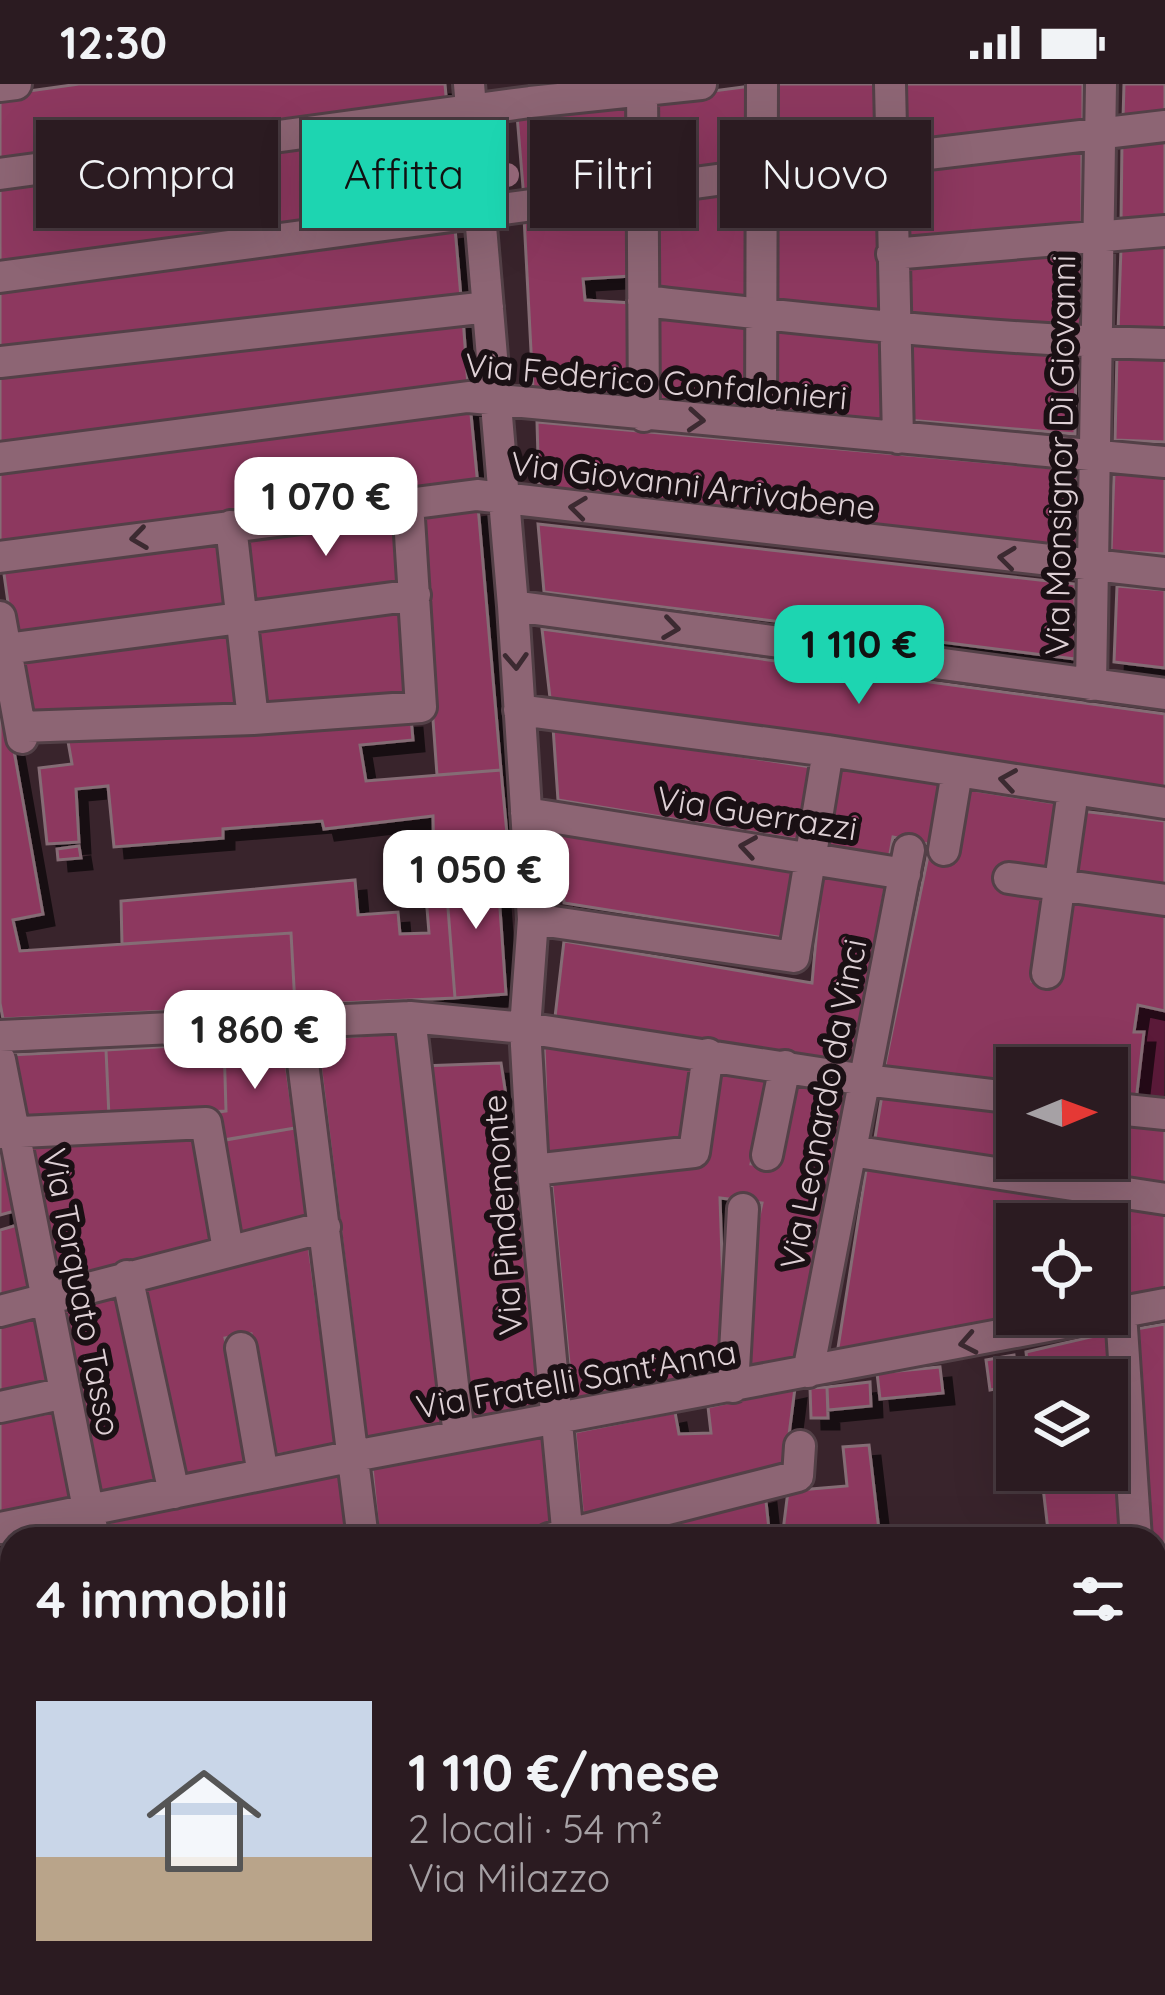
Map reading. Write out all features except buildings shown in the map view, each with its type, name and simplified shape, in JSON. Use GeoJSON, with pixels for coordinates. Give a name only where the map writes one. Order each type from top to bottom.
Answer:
{"type":"FeatureCollection","features":[{"type":"Feature","properties":{"kind":"street"},"geometry":{"type":"LineString","coordinates":[[0,86],[16,84]]}},
{"type":"Feature","properties":{"kind":"street"},"geometry":{"type":"LineString","coordinates":[[0,174],[470,97],[701,84]]}},
{"type":"Feature","properties":{"kind":"street"},"geometry":{"type":"LineString","coordinates":[[762,84],[762,120]]}},
{"type":"Feature","properties":{"kind":"street"},"geometry":{"type":"LineString","coordinates":[[890,84],[890,120]]}},
{"type":"Feature","properties":{"kind":"street","name":"Via Monsignor Di Giovanni"},"geometry":{"type":"LineString","coordinates":[[1091,685],[1101,84]]}},
{"type":"Feature","properties":{"kind":"street"},"geometry":{"type":"LineString","coordinates":[[642,87],[642,120]]}},
{"type":"Feature","properties":{"kind":"street"},"geometry":{"type":"LineString","coordinates":[[931,153],[1165,126]]}},
{"type":"Feature","properties":{"kind":"street"},"geometry":{"type":"LineString","coordinates":[[0,277],[371,228]]}},
{"type":"Feature","properties":{"kind":"street","name":"Via Pindemonte"},"geometry":{"type":"LineString","coordinates":[[479,228],[505,500],[533,919],[525,1028],[560,1527]]}},
{"type":"Feature","properties":{"kind":"street"},"geometry":{"type":"LineString","coordinates":[[642,228],[644,416]]}},
{"type":"Feature","properties":{"kind":"street"},"geometry":{"type":"LineString","coordinates":[[761,228],[761,424]]}},
{"type":"Feature","properties":{"kind":"street"},"geometry":{"type":"LineString","coordinates":[[891,228],[898,438]]}},
{"type":"Feature","properties":{"kind":"street"},"geometry":{"type":"LineString","coordinates":[[892,254],[1165,232]]}},
{"type":"Feature","properties":{"kind":"street"},"geometry":{"type":"LineString","coordinates":[[643,301],[893,326],[1165,344]]}},
{"type":"Feature","properties":{"kind":"street"},"geometry":{"type":"LineString","coordinates":[[0,362],[488,307]]}},
{"type":"Feature","properties":{"kind":"street","name":"Via Federico Confalonieri"},"geometry":{"type":"LineString","coordinates":[[0,458],[468,397],[1165,462]]}},
{"type":"Feature","properties":{"kind":"street","name":"Via Giovanni Arrivabene"},"geometry":{"type":"LineString","coordinates":[[0,557],[477,495],[1165,573]]}},
{"type":"Feature","properties":{"kind":"street"},"geometry":{"type":"LineString","coordinates":[[0,617],[21,733],[422,706],[408,503]]}},
{"type":"Feature","properties":{"kind":"street"},"geometry":{"type":"LineString","coordinates":[[231,526],[253,718]]}},
{"type":"Feature","properties":{"kind":"street"},"geometry":{"type":"LineString","coordinates":[[6,649],[415,595]]}},
{"type":"Feature","properties":{"kind":"street"},"geometry":{"type":"LineString","coordinates":[[513,606],[1165,694]]}},
{"type":"Feature","properties":{"kind":"street"},"geometry":{"type":"LineString","coordinates":[[519,710],[1165,803]]}},
{"type":"Feature","properties":{"kind":"street"},"geometry":{"type":"LineString","coordinates":[[533,919],[794,957],[829,751]]}},
{"type":"Feature","properties":{"kind":"street"},"geometry":{"type":"LineString","coordinates":[[944,850],[957,772]]}},
{"type":"Feature","properties":{"kind":"street"},"geometry":{"type":"LineString","coordinates":[[1047,974],[1073,791]]}},
{"type":"Feature","properties":{"kind":"street","name":"Via Guerrazzi"},"geometry":{"type":"LineString","coordinates":[[526,813],[810,857],[907,862]]}},
{"type":"Feature","properties":{"kind":"street","name":"Via Leonardo da Vinci"},"geometry":{"type":"LineString","coordinates":[[808,1372],[907,862]]}},
{"type":"Feature","properties":{"kind":"street"},"geometry":{"type":"LineString","coordinates":[[1009,878],[1165,900]]}},
{"type":"Feature","properties":{"kind":"street"},"geometry":{"type":"LineString","coordinates":[[0,1036],[410,1017],[525,1028],[865,1081],[996,1095]]}},
{"type":"Feature","properties":{"kind":"street"},"geometry":{"type":"LineString","coordinates":[[410,1017],[459,1436]]}},
{"type":"Feature","properties":{"kind":"street"},"geometry":{"type":"LineString","coordinates":[[298,1023],[362,1527]]}},
{"type":"Feature","properties":{"kind":"street"},"geometry":{"type":"LineString","coordinates":[[533,1170],[694,1152],[708,1054]]}},
{"type":"Feature","properties":{"kind":"street","name":"Via Torquato Tasso"},"geometry":{"type":"LineString","coordinates":[[0,1060],[15,1218],[46,1298],[91,1524]]}},
{"type":"Feature","properties":{"kind":"street"},"geometry":{"type":"LineString","coordinates":[[767,1155],[784,1066]]}},
{"type":"Feature","properties":{"kind":"street"},"geometry":{"type":"LineString","coordinates":[[1128,1110],[1165,1114]]}},
{"type":"Feature","properties":{"kind":"street"},"geometry":{"type":"LineString","coordinates":[[7,1132],[206,1123],[227,1250]]}},
{"type":"Feature","properties":{"kind":"street"},"geometry":{"type":"LineString","coordinates":[[851,1151],[1165,1199]]}},
{"type":"Feature","properties":{"kind":"street"},"geometry":{"type":"LineString","coordinates":[[733,1387],[742,1209]]}},
{"type":"Feature","properties":{"kind":"street"},"geometry":{"type":"LineString","coordinates":[[0,1312],[325,1227]]}},
{"type":"Feature","properties":{"kind":"street"},"geometry":{"type":"LineString","coordinates":[[127,1276],[174,1493]]}},
{"type":"Feature","properties":{"kind":"street","name":"Via Fratelli Sant'Anna"},"geometry":{"type":"LineString","coordinates":[[1128,1312],[1165,1304]]}},
{"type":"Feature","properties":{"kind":"street","name":"Via Fratelli Sant'Anna"},"geometry":{"type":"LineString","coordinates":[[91,1524],[174,1493],[263,1474],[1004,1335]]}},
{"type":"Feature","properties":{"kind":"street"},"geometry":{"type":"LineString","coordinates":[[1122,1335],[1135,1527]]}},
{"type":"Feature","properties":{"kind":"street"},"geometry":{"type":"LineString","coordinates":[[241,1348],[263,1474]]}},
{"type":"Feature","properties":{"kind":"street"},"geometry":{"type":"LineString","coordinates":[[0,1407],[65,1393]]}},
{"type":"Feature","properties":{"kind":"street"},"geometry":{"type":"LineString","coordinates":[[603,1527],[798,1476],[800,1446]]}},
{"type":"Feature","properties":{"kind":"shaded area"},"geometry":{"type":"Polygon","coordinates":[[[1138,1005],[1165,1011],[1164,1102],[1136,1101],[1144,1033],[1134,1032],[1138,1005]]]}}]}
